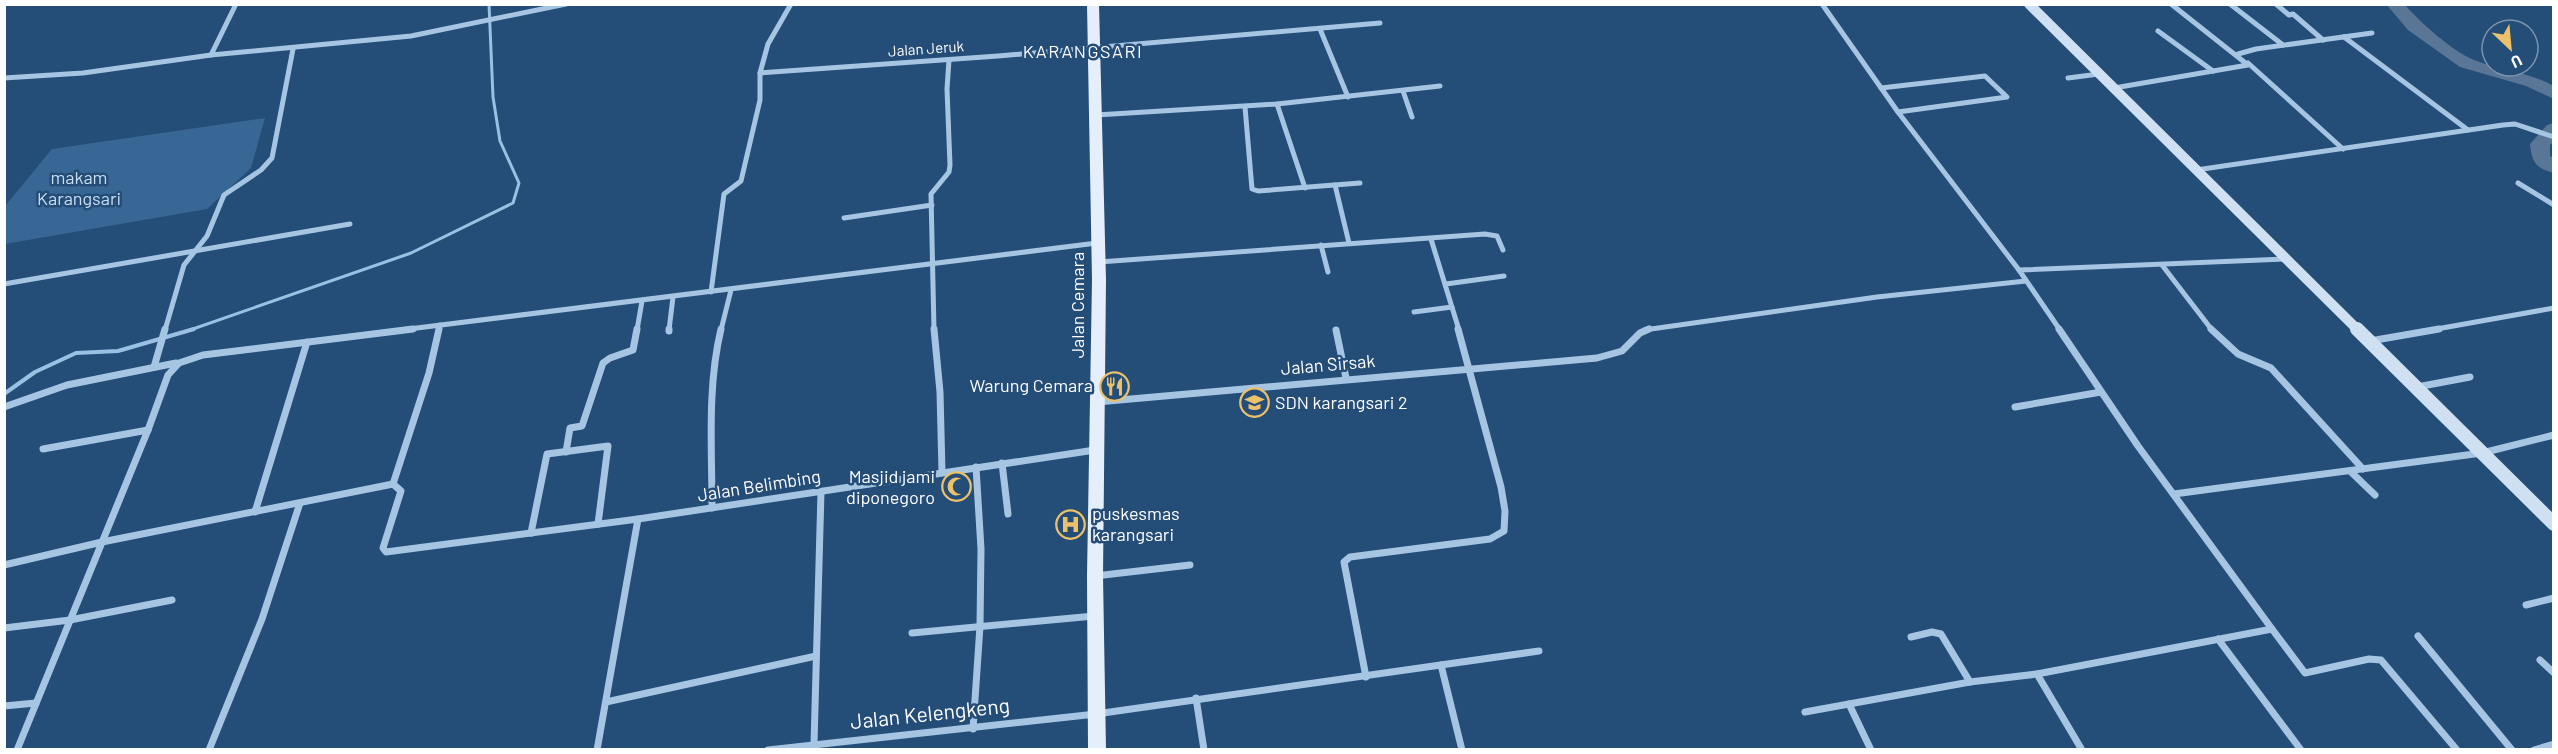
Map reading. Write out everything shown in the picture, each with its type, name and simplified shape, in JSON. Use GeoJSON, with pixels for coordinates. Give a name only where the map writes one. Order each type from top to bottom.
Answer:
{"type":"FeatureCollection","features":[{"type":"Feature","properties":{"kind":"main road","name":"Jalan Cemara"},"geometry":{"type":"LineString","coordinates":[[1093,4],[1098,262],[1095,576],[1097,750]]}},
{"type":"Feature","properties":{"kind":"main road"},"geometry":{"type":"LineString","coordinates":[[2029,4],[2553,524]]}},
{"type":"Feature","properties":{"kind":"street"},"geometry":{"type":"LineString","coordinates":[[211,55],[236,4]]}},
{"type":"Feature","properties":{"kind":"street"},"geometry":{"type":"LineString","coordinates":[[4,78],[83,74],[211,55],[411,36],[566,4]]}},
{"type":"Feature","properties":{"kind":"street"},"geometry":{"type":"LineString","coordinates":[[711,292],[724,194],[741,181],[760,100],[760,73],[768,44],[791,4]]}},
{"type":"Feature","properties":{"kind":"street"},"geometry":{"type":"LineString","coordinates":[[1822,4],[1898,112],[2019,270],[2101,392],[2305,673],[2369,659],[2381,660],[2457,750]]}},
{"type":"Feature","properties":{"kind":"street"},"geometry":{"type":"LineString","coordinates":[[2171,4],[2238,54],[2343,149]]}},
{"type":"Feature","properties":{"kind":"street"},"geometry":{"type":"LineString","coordinates":[[2230,4],[2283,45]]}},
{"type":"Feature","properties":{"kind":"street"},"geometry":{"type":"LineString","coordinates":[[2276,4],[2289,15],[2293,14],[2323,40]]}},
{"type":"Feature","properties":{"kind":"street","name":"Jalan Jeruk"},"geometry":{"type":"LineString","coordinates":[[760,73],[949,60],[1380,23]]}},
{"type":"Feature","properties":{"kind":"street"},"geometry":{"type":"LineString","coordinates":[[1320,29],[1348,97]]}},
{"type":"Feature","properties":{"kind":"street"},"geometry":{"type":"LineString","coordinates":[[2158,31],[2213,71]]}},
{"type":"Feature","properties":{"kind":"street"},"geometry":{"type":"LineString","coordinates":[[2238,54],[2283,45],[2372,33]]}},
{"type":"Feature","properties":{"kind":"street"},"geometry":{"type":"LineString","coordinates":[[2344,38],[2468,131]]}},
{"type":"Feature","properties":{"kind":"street"},"geometry":{"type":"LineString","coordinates":[[154,367],[163,330],[184,265],[207,236],[224,195],[261,170],[272,158],[293,49]]}},
{"type":"Feature","properties":{"kind":"street"},"geometry":{"type":"LineString","coordinates":[[942,472],[940,392],[932,306],[932,191],[949,172],[950,165],[947,89],[949,60]]}},
{"type":"Feature","properties":{"kind":"street"},"geometry":{"type":"LineString","coordinates":[[2114,88],[2246,66],[2248,63]]}},
{"type":"Feature","properties":{"kind":"street"},"geometry":{"type":"LineString","coordinates":[[2068,78],[2099,74]]}},
{"type":"Feature","properties":{"kind":"street"},"geometry":{"type":"LineString","coordinates":[[1881,88],[1985,76],[2007,97],[1898,112]]}},
{"type":"Feature","properties":{"kind":"street"},"geometry":{"type":"LineString","coordinates":[[1095,115],[1245,107],[1440,86]]}},
{"type":"Feature","properties":{"kind":"street"},"geometry":{"type":"LineString","coordinates":[[1403,91],[1412,117]]}},
{"type":"Feature","properties":{"kind":"street"},"geometry":{"type":"LineString","coordinates":[[1277,104],[1305,188]]}},
{"type":"Feature","properties":{"kind":"street"},"geometry":{"type":"LineString","coordinates":[[1245,107],[1251,187],[1258,190],[1360,183]]}},
{"type":"Feature","properties":{"kind":"street"},"geometry":{"type":"LineString","coordinates":[[2195,170],[2468,131],[2502,124],[2515,124],[2553,137]]}},
{"type":"Feature","properties":{"kind":"street"},"geometry":{"type":"LineString","coordinates":[[2518,183],[2553,205]]}},
{"type":"Feature","properties":{"kind":"street"},"geometry":{"type":"LineString","coordinates":[[1335,185],[1349,243]]}},
{"type":"Feature","properties":{"kind":"street"},"geometry":{"type":"LineString","coordinates":[[844,218],[932,205]]}},
{"type":"Feature","properties":{"kind":"street"},"geometry":{"type":"LineString","coordinates":[[4,284],[350,224]]}},
{"type":"Feature","properties":{"kind":"street"},"geometry":{"type":"LineString","coordinates":[[1098,262],[1349,243],[1493,235],[1497,236],[1503,250]]}},
{"type":"Feature","properties":{"kind":"street"},"geometry":{"type":"LineString","coordinates":[[1366,677],[1344,566],[1346,559],[1350,556],[1490,539],[1504,531],[1507,523],[1470,369],[1431,239]]}},
{"type":"Feature","properties":{"kind":"street"},"geometry":{"type":"LineString","coordinates":[[4,406],[71,382],[176,363],[203,355],[1097,243]]}},
{"type":"Feature","properties":{"kind":"street"},"geometry":{"type":"LineString","coordinates":[[1321,245],[1328,272]]}},
{"type":"Feature","properties":{"kind":"street"},"geometry":{"type":"LineString","coordinates":[[2019,270],[2286,259]]}},
{"type":"Feature","properties":{"kind":"street"},"geometry":{"type":"LineString","coordinates":[[2162,265],[2224,343],[2244,359],[2263,362],[2271,368],[2363,469]]}},
{"type":"Feature","properties":{"kind":"street"},"geometry":{"type":"LineString","coordinates":[[1446,284],[1504,276]]}},
{"type":"Feature","properties":{"kind":"street","name":"Jalan Sirsak"},"geometry":{"type":"LineString","coordinates":[[1096,402],[1346,378],[1563,362],[1619,353],[1646,329],[1877,297],[2026,281]]}},
{"type":"Feature","properties":{"kind":"street"},"geometry":{"type":"LineString","coordinates":[[712,508],[715,356],[731,290]]}},
{"type":"Feature","properties":{"kind":"street"},"geometry":{"type":"LineString","coordinates":[[669,331],[674,297]]}},
{"type":"Feature","properties":{"kind":"street"},"geometry":{"type":"LineString","coordinates":[[566,452],[570,428],[582,426],[603,363],[610,358],[633,350],[642,300]]}},
{"type":"Feature","properties":{"kind":"street"},"geometry":{"type":"LineString","coordinates":[[1414,312],[1452,307]]}},
{"type":"Feature","properties":{"kind":"street"},"geometry":{"type":"LineString","coordinates":[[2370,341],[2553,308]]}},
{"type":"Feature","properties":{"kind":"street"},"geometry":{"type":"LineString","coordinates":[[4,565],[102,542],[393,484],[429,373],[440,325]]}},
{"type":"Feature","properties":{"kind":"street"},"geometry":{"type":"LineString","coordinates":[[1336,330],[1346,378]]}},
{"type":"Feature","properties":{"kind":"street"},"geometry":{"type":"LineString","coordinates":[[255,512],[299,364],[308,342]]}},
{"type":"Feature","properties":{"kind":"street"},"geometry":{"type":"LineString","coordinates":[[17,750],[148,430],[168,375],[176,363]]}},
{"type":"Feature","properties":{"kind":"street"},"geometry":{"type":"LineString","coordinates":[[2417,387],[2470,377]]}},
{"type":"Feature","properties":{"kind":"street"},"geometry":{"type":"LineString","coordinates":[[2015,407],[2101,392]]}},
{"type":"Feature","properties":{"kind":"street"},"geometry":{"type":"LineString","coordinates":[[43,448],[148,430]]}},
{"type":"Feature","properties":{"kind":"street"},"geometry":{"type":"LineString","coordinates":[[2174,494],[2482,453],[2553,435]]}},
{"type":"Feature","properties":{"kind":"street"},"geometry":{"type":"LineString","coordinates":[[531,533],[547,454],[608,446],[598,524]]}},
{"type":"Feature","properties":{"kind":"street","name":"Jalan Belimbing"},"geometry":{"type":"LineString","coordinates":[[393,484],[401,491],[383,548],[386,552],[638,519],[1096,450]]}},
{"type":"Feature","properties":{"kind":"street"},"geometry":{"type":"LineString","coordinates":[[1002,463],[1008,514]]}},
{"type":"Feature","properties":{"kind":"street"},"geometry":{"type":"LineString","coordinates":[[973,729],[980,626],[981,549],[976,467]]}},
{"type":"Feature","properties":{"kind":"street"},"geometry":{"type":"LineString","coordinates":[[2350,471],[2375,495]]}},
{"type":"Feature","properties":{"kind":"street"},"geometry":{"type":"LineString","coordinates":[[814,744],[820,492]]}},
{"type":"Feature","properties":{"kind":"street"},"geometry":{"type":"LineString","coordinates":[[209,750],[262,620],[300,503]]}},
{"type":"Feature","properties":{"kind":"street"},"geometry":{"type":"LineString","coordinates":[[597,750],[638,519]]}},
{"type":"Feature","properties":{"kind":"street"},"geometry":{"type":"LineString","coordinates":[[1095,576],[1190,565]]}},
{"type":"Feature","properties":{"kind":"street"},"geometry":{"type":"LineString","coordinates":[[2526,604],[2553,598]]}},
{"type":"Feature","properties":{"kind":"street"},"geometry":{"type":"LineString","coordinates":[[4,628],[70,620],[172,600]]}},
{"type":"Feature","properties":{"kind":"street"},"geometry":{"type":"LineString","coordinates":[[912,633],[1096,616]]}},
{"type":"Feature","properties":{"kind":"street"},"geometry":{"type":"LineString","coordinates":[[1804,712],[1970,682],[2037,674],[2272,629]]}},
{"type":"Feature","properties":{"kind":"street"},"geometry":{"type":"LineString","coordinates":[[1911,637],[1932,632],[1941,634],[1970,682]]}},
{"type":"Feature","properties":{"kind":"street"},"geometry":{"type":"LineString","coordinates":[[2418,636],[2512,750]]}},
{"type":"Feature","properties":{"kind":"street"},"geometry":{"type":"LineString","coordinates":[[2218,639],[2301,750]]}},
{"type":"Feature","properties":{"kind":"street","name":"Jalan Kelengkeng"},"geometry":{"type":"LineString","coordinates":[[772,749],[1096,714],[1539,651]]}},
{"type":"Feature","properties":{"kind":"street"},"geometry":{"type":"LineString","coordinates":[[606,702],[816,656]]}},
{"type":"Feature","properties":{"kind":"street"},"geometry":{"type":"LineString","coordinates":[[2540,660],[2553,673]]}},
{"type":"Feature","properties":{"kind":"street"},"geometry":{"type":"LineString","coordinates":[[1441,665],[1462,750]]}},
{"type":"Feature","properties":{"kind":"street"},"geometry":{"type":"LineString","coordinates":[[2037,674],[2082,750]]}},
{"type":"Feature","properties":{"kind":"street"},"geometry":{"type":"LineString","coordinates":[[1196,698],[1204,750]]}},
{"type":"Feature","properties":{"kind":"street"},"geometry":{"type":"LineString","coordinates":[[4,706],[36,703]]}},
{"type":"Feature","properties":{"kind":"street"},"geometry":{"type":"LineString","coordinates":[[1849,704],[1871,750]]}},
{"type":"Feature","properties":{"kind":"street"},"geometry":{"type":"LineString","coordinates":[[2534,750],[2553,744]]}},
{"type":"Feature","properties":{"kind":"green space","name":"makam Karangsari"},"geometry":{"type":"Polygon","coordinates":[[[265,118],[251,168],[207,209],[5,244],[5,206],[52,149],[265,118]]]}},
{"type":"Feature","properties":{"kind":"waterway"},"geometry":{"type":"LineString","coordinates":[[190,330],[411,253],[513,203],[519,183],[500,141],[493,97],[489,4]]}},
{"type":"Feature","properties":{"kind":"waterway"},"geometry":{"type":"LineString","coordinates":[[2394,4],[2414,26],[2466,63],[2532,82],[2554,94]]}},
{"type":"Feature","properties":{"kind":"waterway"},"geometry":{"type":"LineString","coordinates":[[2554,129],[2540,144],[2541,159],[2554,167]]}},
{"type":"Feature","properties":{"kind":"waterway"},"geometry":{"type":"LineString","coordinates":[[4,394],[35,372],[76,353],[118,351],[194,329]]}},
{"type":"Feature","properties":{"kind":"place","name":"Warung Cemara"},"geometry":{"type":"Point","coordinates":[1114,386]}},
{"type":"Feature","properties":{"kind":"place","name":"SDN karangsari 2"},"geometry":{"type":"Point","coordinates":[1254,403]}},
{"type":"Feature","properties":{"kind":"place","name":"Masjid jami diponegoro"},"geometry":{"type":"Point","coordinates":[956,487]}},
{"type":"Feature","properties":{"kind":"place","name":"puskesmas karangsari"},"geometry":{"type":"Point","coordinates":[1071,524]}},
{"type":"Feature","properties":{"kind":"district","name":"KARANGSARI"},"geometry":{"type":"Point","coordinates":[1083,52]}}]}
